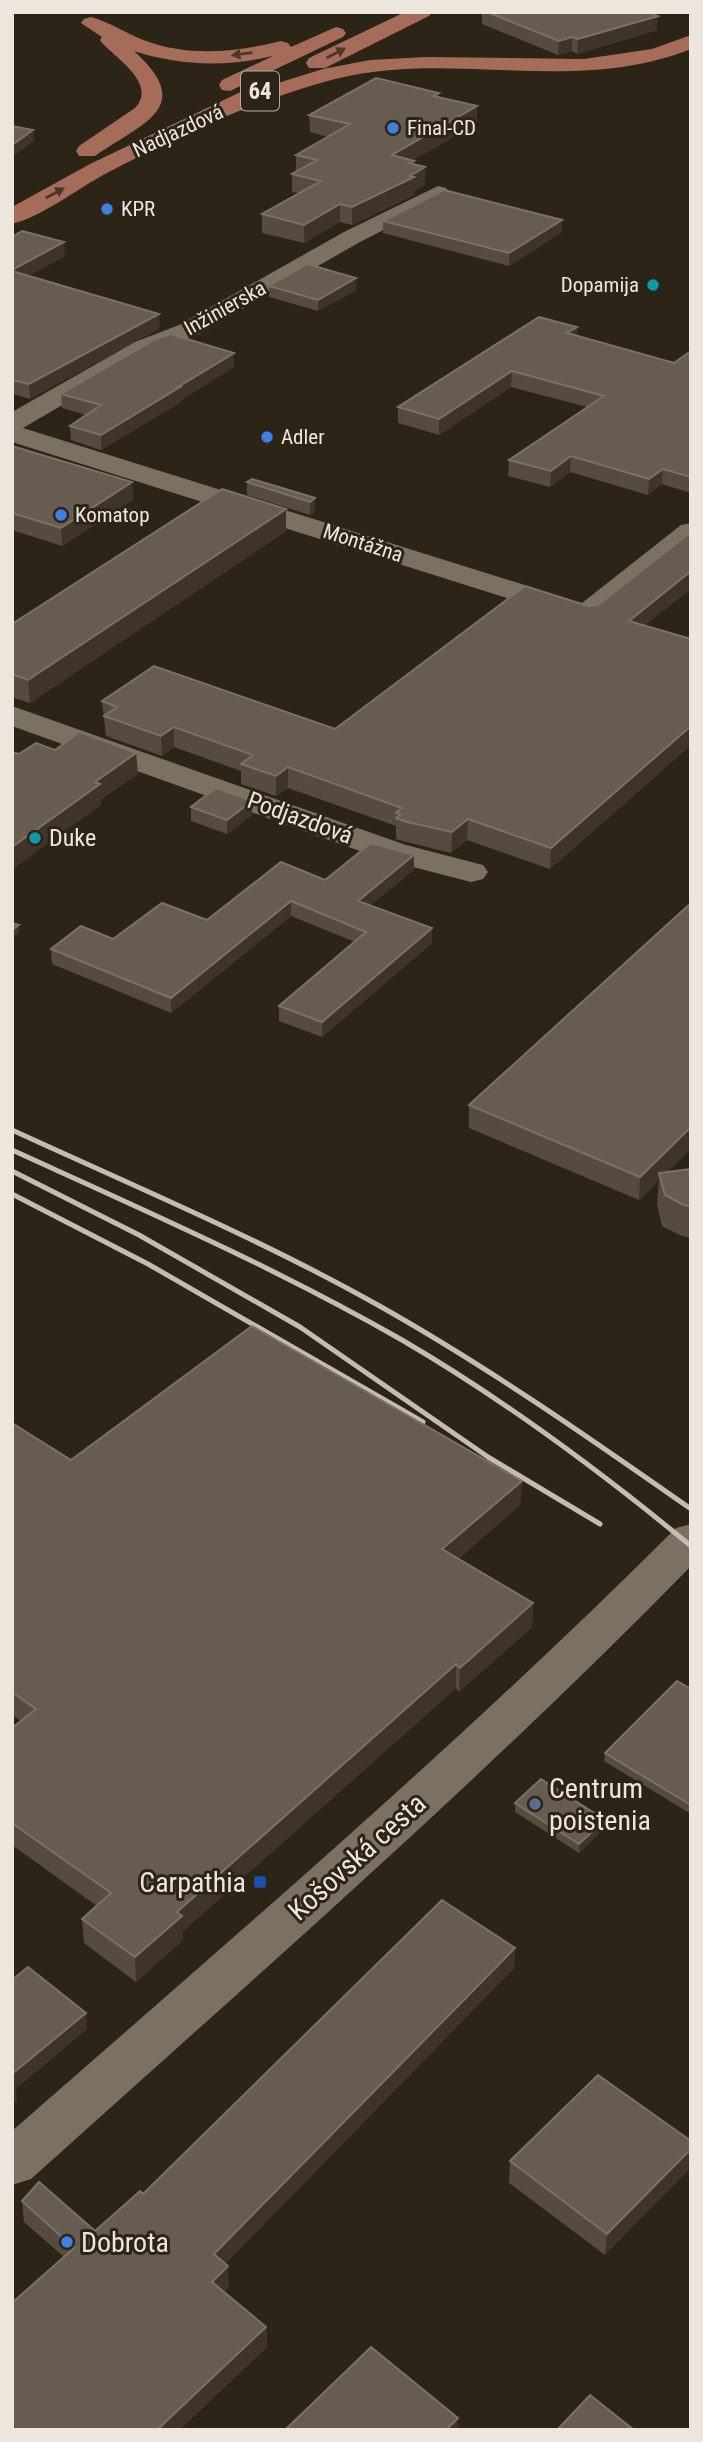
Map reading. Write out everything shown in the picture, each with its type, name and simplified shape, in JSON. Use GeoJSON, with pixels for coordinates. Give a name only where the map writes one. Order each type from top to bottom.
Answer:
{"type":"FeatureCollection","features":[{"type":"Feature","properties":{"kind":"main road","name":"Nadjazdová"},"geometry":{"type":"LineString","coordinates":[[12,195],[87,151],[379,12]]}},
{"type":"Feature","properties":{"kind":"main road","name":"Nadjazdová"},"geometry":{"type":"LineString","coordinates":[[12,217],[98,169],[424,12]]}},
{"type":"Feature","properties":{"kind":"main road"},"geometry":{"type":"LineString","coordinates":[[424,12],[406,31],[402,42],[405,49],[439,59],[491,64]]}},
{"type":"Feature","properties":{"kind":"main road"},"geometry":{"type":"LineString","coordinates":[[83,18],[148,49],[198,57],[231,56],[275,49],[355,24]]}},
{"type":"Feature","properties":{"kind":"main road"},"geometry":{"type":"LineString","coordinates":[[83,18],[141,67],[155,91],[152,106],[87,151]]}},
{"type":"Feature","properties":{"kind":"main road"},"geometry":{"type":"LineString","coordinates":[[235,104],[362,67],[417,63],[617,63],[668,52],[691,41]]}},
{"type":"Feature","properties":{"kind":"street","name":"Inžinierska"},"geometry":{"type":"LineString","coordinates":[[12,423],[144,347],[188,330],[352,237],[438,193]]}},
{"type":"Feature","properties":{"kind":"street","name":"Montážna"},"geometry":{"type":"LineString","coordinates":[[12,433],[587,614],[691,531]]}},
{"type":"Feature","properties":{"kind":"street","name":"Podjazdová"},"geometry":{"type":"LineString","coordinates":[[12,715],[394,852],[471,872]]}},
{"type":"Feature","properties":{"kind":"street","name":"Košovská cesta"},"geometry":{"type":"LineString","coordinates":[[12,2163],[422,1799],[622,1609],[691,1539]]}},
{"type":"Feature","properties":{"kind":"building"},"geometry":{"type":"Polygon","coordinates":[[[487,12],[648,12],[658,16],[578,39],[572,37],[559,41],[487,12]]]}},
{"type":"Feature","properties":{"kind":"building"},"geometry":{"type":"Polygon","coordinates":[[[376,78],[439,93],[433,96],[477,106],[392,155],[425,167],[410,176],[414,177],[352,207],[340,204],[304,225],[262,214],[321,181],[292,174],[317,160],[296,155],[350,124],[309,115],[376,78]]]}},
{"type":"Feature","properties":{"kind":"building"},"geometry":{"type":"Polygon","coordinates":[[[12,126],[33,130],[12,145],[12,126]]]}},
{"type":"Feature","properties":{"kind":"building"},"geometry":{"type":"Polygon","coordinates":[[[444,190],[562,220],[509,253],[383,221],[444,190]]]}},
{"type":"Feature","properties":{"kind":"building"},"geometry":{"type":"Polygon","coordinates":[[[22,231],[64,242],[12,270],[12,237],[22,231]]]}},
{"type":"Feature","properties":{"kind":"building"},"geometry":{"type":"Polygon","coordinates":[[[307,264],[356,278],[318,300],[269,286],[307,264]]]}},
{"type":"Feature","properties":{"kind":"building"},"geometry":{"type":"Polygon","coordinates":[[[12,271],[159,314],[29,384],[12,380],[12,271]]]}},
{"type":"Feature","properties":{"kind":"building"},"geometry":{"type":"Polygon","coordinates":[[[539,317],[577,327],[567,333],[674,363],[691,351],[691,477],[663,469],[649,479],[571,456],[551,471],[509,460],[604,396],[512,371],[439,419],[398,407],[539,317]]]}},
{"type":"Feature","properties":{"kind":"building"},"geometry":{"type":"Polygon","coordinates":[[[170,334],[234,353],[101,435],[70,426],[101,405],[61,394],[154,340],[170,334]]]}},
{"type":"Feature","properties":{"kind":"building","name":"Komatop"},"geometry":{"type":"Polygon","coordinates":[[[12,446],[132,482],[61,528],[12,513],[12,446]]]}},
{"type":"Feature","properties":{"kind":"building"},"geometry":{"type":"Polygon","coordinates":[[[252,479],[315,498],[310,502],[247,482],[252,479]]]}},
{"type":"Feature","properties":{"kind":"building"},"geometry":{"type":"Polygon","coordinates":[[[222,489],[286,509],[28,680],[12,674],[12,624],[222,489]]]}},
{"type":"Feature","properties":{"kind":"building"},"geometry":{"type":"Polygon","coordinates":[[[691,532],[691,571],[629,621],[691,639],[691,726],[551,848],[468,819],[452,832],[407,822],[396,818],[400,814],[396,813],[402,808],[288,767],[276,776],[241,764],[253,755],[174,727],[161,736],[104,716],[117,707],[102,701],[154,666],[335,729],[525,586],[587,606],[598,605],[691,532]]]}},
{"type":"Feature","properties":{"kind":"building"},"geometry":{"type":"Polygon","coordinates":[[[80,732],[136,753],[95,782],[100,784],[12,847],[12,752],[19,754],[36,743],[55,750],[80,732]]]}},
{"type":"Feature","properties":{"kind":"building"},"geometry":{"type":"Polygon","coordinates":[[[216,788],[252,801],[227,820],[191,807],[216,788]]]}},
{"type":"Feature","properties":{"kind":"building"},"geometry":{"type":"Polygon","coordinates":[[[371,843],[414,855],[358,901],[432,928],[322,1022],[279,1006],[366,932],[291,901],[171,998],[51,949],[81,926],[113,939],[162,903],[207,920],[281,862],[325,880],[371,843]]]}},
{"type":"Feature","properties":{"kind":"building"},"geometry":{"type":"Polygon","coordinates":[[[691,903],[691,1127],[640,1177],[469,1105],[691,903]]]}},
{"type":"Feature","properties":{"kind":"building"},"geometry":{"type":"Polygon","coordinates":[[[691,1169],[691,1206],[665,1195],[659,1173],[691,1169]]]}},
{"type":"Feature","properties":{"kind":"building"},"geometry":{"type":"Polygon","coordinates":[[[252,1326],[522,1481],[442,1549],[533,1603],[460,1668],[456,1664],[177,1912],[182,1916],[135,1957],[82,1919],[111,1893],[12,1823],[12,1728],[36,1709],[12,1692],[12,1423],[71,1460],[252,1326]]]}},
{"type":"Feature","properties":{"kind":"building"},"geometry":{"type":"Polygon","coordinates":[[[677,1681],[691,1689],[691,1805],[605,1753],[677,1681]]]}},
{"type":"Feature","properties":{"kind":"building"},"geometry":{"type":"Polygon","coordinates":[[[541,1779],[605,1820],[579,1844],[515,1803],[541,1779]]]}},
{"type":"Feature","properties":{"kind":"building"},"geometry":{"type":"Polygon","coordinates":[[[442,1900],[515,1948],[214,2254],[228,2266],[212,2282],[266,2327],[157,2430],[12,2430],[12,2303],[74,2248],[22,2201],[39,2182],[95,2231],[140,2191],[143,2194],[442,1900]]]}},
{"type":"Feature","properties":{"kind":"building"},"geometry":{"type":"Polygon","coordinates":[[[28,1967],[86,2013],[12,2074],[12,1980],[28,1967]]]}},
{"type":"Feature","properties":{"kind":"building"},"geometry":{"type":"Polygon","coordinates":[[[598,2075],[691,2141],[691,2149],[607,2234],[510,2161],[598,2075]]]}},
{"type":"Feature","properties":{"kind":"building"},"geometry":{"type":"Polygon","coordinates":[[[371,2347],[458,2418],[446,2430],[285,2430],[371,2347]]]}},
{"type":"Feature","properties":{"kind":"building"},"geometry":{"type":"Polygon","coordinates":[[[590,2395],[634,2430],[557,2430],[590,2395]]]}},
{"type":"Feature","properties":{"kind":"railway"},"geometry":{"type":"LineString","coordinates":[[12,1130],[241,1235],[376,1304],[496,1377],[691,1509]]}},
{"type":"Feature","properties":{"kind":"railway"},"geometry":{"type":"LineString","coordinates":[[12,1150],[258,1264],[402,1340],[551,1437],[691,1546]]}},
{"type":"Feature","properties":{"kind":"railway"},"geometry":{"type":"LineString","coordinates":[[12,1171],[139,1235],[300,1327],[488,1457],[600,1524]]}},
{"type":"Feature","properties":{"kind":"railway"},"geometry":{"type":"LineString","coordinates":[[12,1194],[148,1264],[423,1422]]}},
{"type":"Feature","properties":{"kind":"place","name":"Final-CD"},"geometry":{"type":"Point","coordinates":[393,128]}},
{"type":"Feature","properties":{"kind":"place","name":"KPR"},"geometry":{"type":"Point","coordinates":[107,209]}},
{"type":"Feature","properties":{"kind":"place","name":"Dopamija"},"geometry":{"type":"Point","coordinates":[653,285]}},
{"type":"Feature","properties":{"kind":"place","name":"Adler"},"geometry":{"type":"Point","coordinates":[267,437]}},
{"type":"Feature","properties":{"kind":"place","name":"Komatop"},"geometry":{"type":"Point","coordinates":[61,515]}},
{"type":"Feature","properties":{"kind":"place","name":"Duke"},"geometry":{"type":"Point","coordinates":[35,838]}},
{"type":"Feature","properties":{"kind":"place","name":"Centrum poistenia"},"geometry":{"type":"Point","coordinates":[535,1804]}},
{"type":"Feature","properties":{"kind":"place","name":"Carpathia"},"geometry":{"type":"Point","coordinates":[260,1882]}},
{"type":"Feature","properties":{"kind":"place","name":"Dobrota"},"geometry":{"type":"Point","coordinates":[67,2242]}}]}
